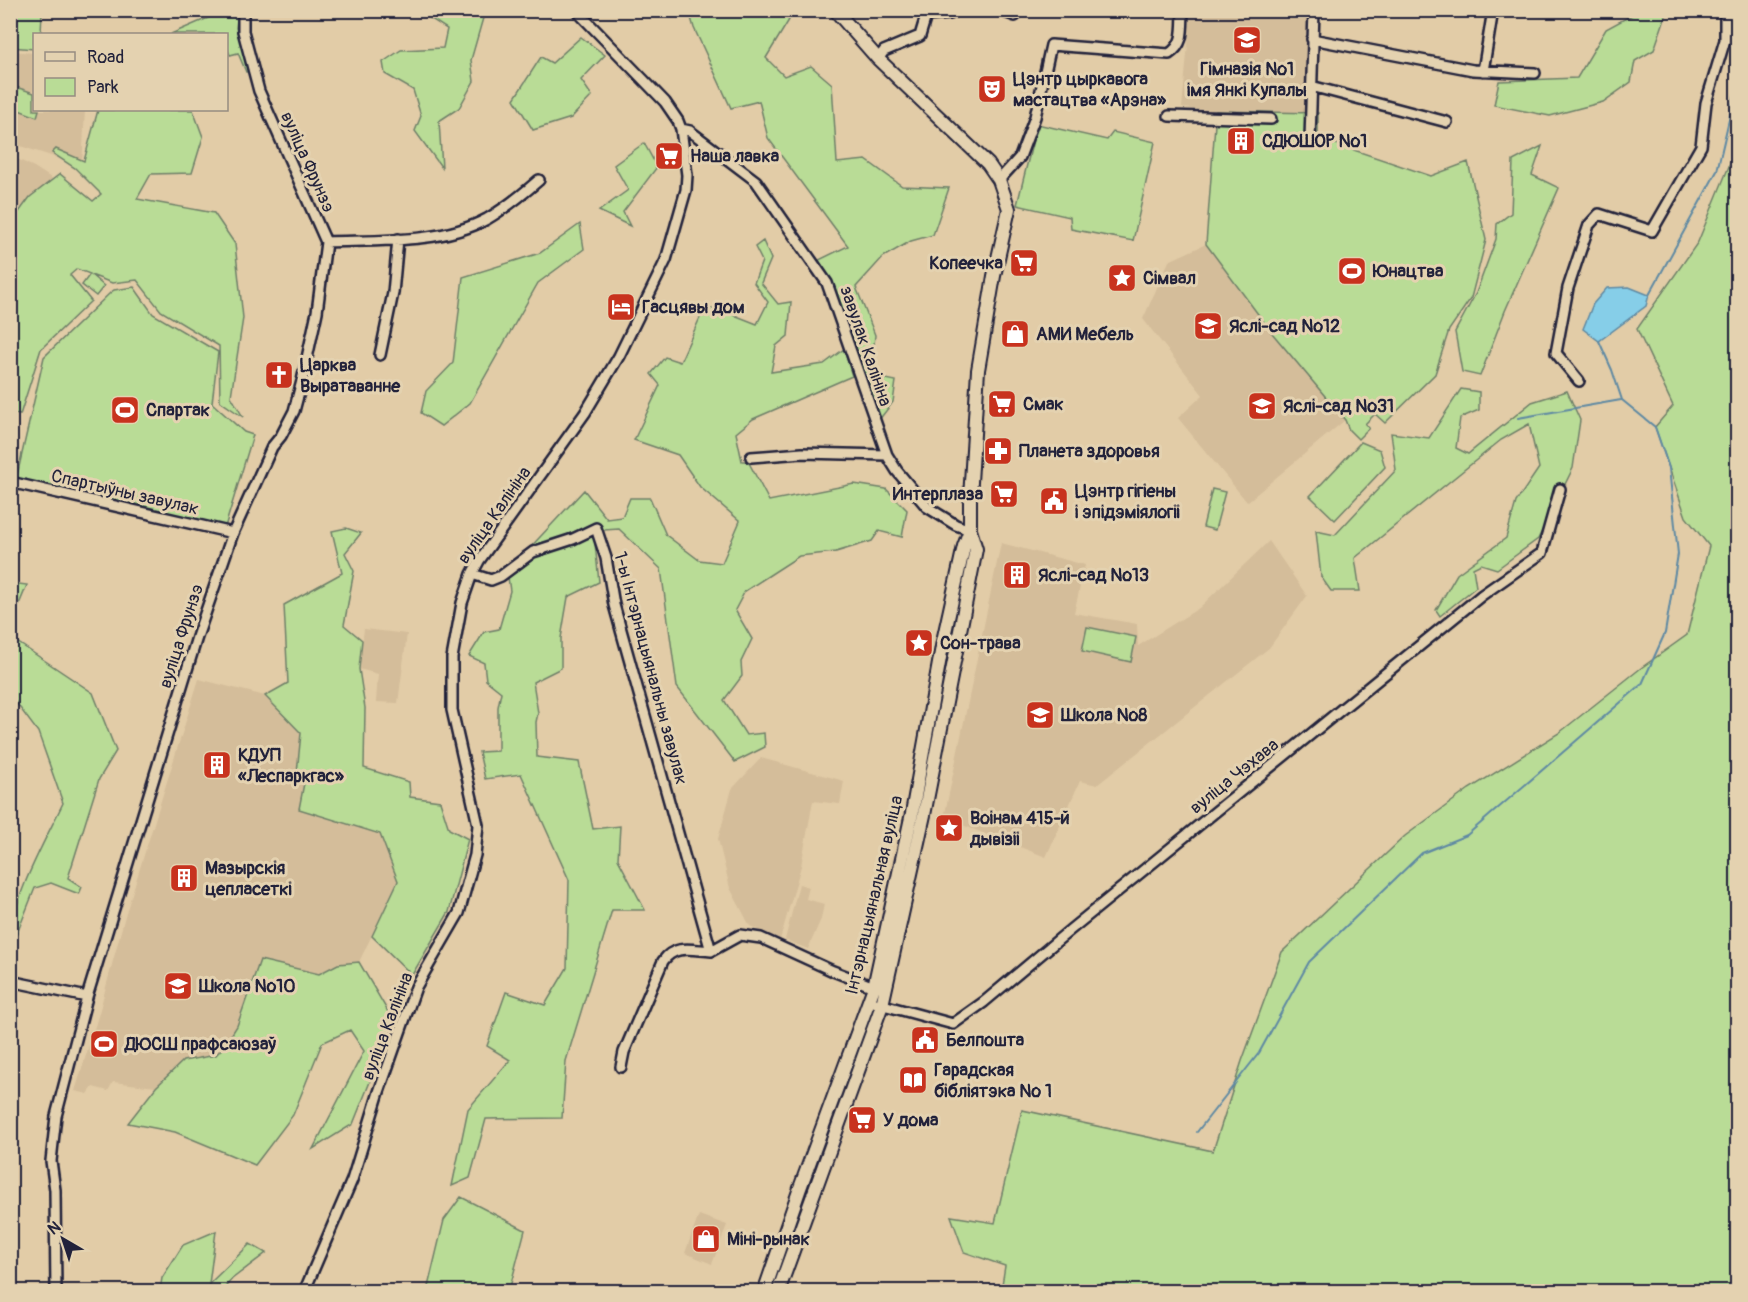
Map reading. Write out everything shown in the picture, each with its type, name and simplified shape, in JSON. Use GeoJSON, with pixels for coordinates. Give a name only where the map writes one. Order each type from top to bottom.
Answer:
{"type":"FeatureCollection","features":[{"type":"Feature","properties":{"kind":"main road","name":"Інтэрнацыянальная вуліца"},"geometry":{"type":"LineString","coordinates":[[778,1292],[882,1005],[918,814],[943,641],[964,546],[970,530],[978,370],[994,276],[1009,209],[999,180],[988,164],[878,59],[835,10]]}},
{"type":"Feature","properties":{"kind":"main road","name":"Інтэрнацыянальная вуліца"},"geometry":{"type":"LineString","coordinates":[[764,1292],[870,1000],[918,814]]}},
{"type":"Feature","properties":{"kind":"street","name":"вуліца Фрунзэ"},"geometry":{"type":"LineString","coordinates":[[56,1292],[52,1150],[56,1116],[87,996],[197,637],[233,533],[272,447],[281,436],[294,411],[316,312],[326,242],[259,92],[243,31],[243,10]]}},
{"type":"Feature","properties":{"kind":"street","name":"вуліца Калініна"},"geometry":{"type":"LineString","coordinates":[[304,1292],[352,1180],[379,1092],[416,987],[459,913],[475,855],[478,825],[452,710],[452,658],[462,603],[472,574],[495,537],[585,413],[619,356],[666,260],[686,190],[687,175],[678,121],[665,102],[576,10]]}},
{"type":"Feature","properties":{"kind":"street"},"geometry":{"type":"LineString","coordinates":[[878,59],[884,51],[920,36],[926,13],[950,15],[957,10]]}},
{"type":"Feature","properties":{"kind":"street"},"geometry":{"type":"LineString","coordinates":[[999,10],[1015,16],[1015,10]]}},
{"type":"Feature","properties":{"kind":"street"},"geometry":{"type":"LineString","coordinates":[[999,180],[1020,157],[1035,117],[1051,45],[1169,54],[1182,42],[1183,10]]}},
{"type":"Feature","properties":{"kind":"street"},"geometry":{"type":"LineString","coordinates":[[1310,139],[1314,10]]}},
{"type":"Feature","properties":{"kind":"street"},"geometry":{"type":"LineString","coordinates":[[1483,71],[1493,10]]}},
{"type":"Feature","properties":{"kind":"street"},"geometry":{"type":"LineString","coordinates":[[1579,381],[1556,353],[1568,288],[1589,225],[1599,214],[1652,231],[1701,146],[1706,103],[1725,40],[1725,10]]}},
{"type":"Feature","properties":{"kind":"street"},"geometry":{"type":"LineString","coordinates":[[1312,39],[1483,71],[1535,73]]}},
{"type":"Feature","properties":{"kind":"street"},"geometry":{"type":"LineString","coordinates":[[1311,86],[1447,122]]}},
{"type":"Feature","properties":{"kind":"street"},"geometry":{"type":"LineString","coordinates":[[1169,116],[1271,119]]}},
{"type":"Feature","properties":{"kind":"street","name":"завулак Калініна"},"geometry":{"type":"LineString","coordinates":[[681,129],[690,131],[756,181],[827,283],[887,455],[927,507],[956,525],[970,530]]}},
{"type":"Feature","properties":{"kind":"street"},"geometry":{"type":"LineString","coordinates":[[326,242],[448,234],[486,220],[539,180]]}},
{"type":"Feature","properties":{"kind":"street"},"geometry":{"type":"LineString","coordinates":[[380,355],[393,293],[398,239]]}},
{"type":"Feature","properties":{"kind":"street"},"geometry":{"type":"LineString","coordinates":[[751,457],[802,453],[887,455]]}},
{"type":"Feature","properties":{"kind":"street","name":"Спартыўны завулак"},"geometry":{"type":"LineString","coordinates":[[10,482],[233,533]]}},
{"type":"Feature","properties":{"kind":"street","name":"вуліца Чэхава"},"geometry":{"type":"LineString","coordinates":[[882,1005],[953,1024],[984,1002],[1482,595],[1542,553],[1560,489]]}},
{"type":"Feature","properties":{"kind":"street","name":"1-ы Інтэрнацыянальны завулак"},"geometry":{"type":"LineString","coordinates":[[472,574],[491,580],[501,576],[533,552],[573,539],[596,528],[606,558],[614,606],[711,951]]}},
{"type":"Feature","properties":{"kind":"street"},"geometry":{"type":"LineString","coordinates":[[621,1067],[624,1052],[663,961],[669,952],[678,949],[711,951],[740,935],[761,939],[874,987]]}},
{"type":"Feature","properties":{"kind":"street"},"geometry":{"type":"LineString","coordinates":[[10,981],[87,996]]}},
{"type":"Feature","properties":{"kind":"street"},"geometry":{"type":"LineString","coordinates":[[870,1000],[882,1005]]}},
{"type":"Feature","properties":{"kind":"shaded area","name":"Гімназія №1 імя Янкі Купалы"},"geometry":{"type":"Polygon","coordinates":[[[1191,11],[1307,11],[1304,113],[1182,108],[1191,11]]]}},
{"type":"Feature","properties":{"kind":"shaded area"},"geometry":{"type":"Polygon","coordinates":[[[10,51],[33,53],[33,111],[85,111],[82,166],[11,143],[10,51]]]}},
{"type":"Feature","properties":{"kind":"shaded area"},"geometry":{"type":"Polygon","coordinates":[[[11,156],[34,167],[70,190],[26,212],[11,199],[11,156]]]}},
{"type":"Feature","properties":{"kind":"shaded area"},"geometry":{"type":"Polygon","coordinates":[[[1206,244],[1272,333],[1345,420],[1247,502],[1178,418],[1203,395],[1143,319],[1169,261],[1206,244]]]}},
{"type":"Feature","properties":{"kind":"shaded area"},"geometry":{"type":"Polygon","coordinates":[[[1269,541],[1307,596],[1269,648],[1097,785],[1080,781],[1046,857],[944,818],[1001,543],[1085,565],[1074,613],[1137,624],[1138,646],[1199,608],[1269,541]]]}},
{"type":"Feature","properties":{"kind":"shaded area"},"geometry":{"type":"Polygon","coordinates":[[[364,629],[407,634],[398,703],[376,702],[378,674],[359,669],[364,629]]]}},
{"type":"Feature","properties":{"kind":"shaded area","name":"КДУП «Леспаркгас»"},"geometry":{"type":"Polygon","coordinates":[[[199,679],[265,696],[301,733],[297,773],[305,778],[300,809],[380,834],[398,881],[359,962],[338,964],[319,974],[260,960],[237,1026],[224,1048],[216,1055],[183,1061],[156,1087],[113,1082],[108,1091],[93,1087],[88,1094],[75,1091],[125,916],[199,679]]]}},
{"type":"Feature","properties":{"kind":"shaded area"},"geometry":{"type":"Polygon","coordinates":[[[761,758],[844,781],[840,804],[813,801],[801,866],[780,940],[750,926],[730,888],[718,839],[732,789],[761,758]]]}},
{"type":"Feature","properties":{"kind":"shaded area"},"geometry":{"type":"Polygon","coordinates":[[[799,884],[809,887],[806,899],[824,904],[821,919],[808,949],[785,940],[799,884]]]}},
{"type":"Feature","properties":{"kind":"shaded area","name":"Міні-рынак"},"geometry":{"type":"Polygon","coordinates":[[[699,1215],[727,1225],[712,1264],[685,1253],[699,1215]]]}},
{"type":"Feature","properties":{"kind":"green space"},"geometry":{"type":"Polygon","coordinates":[[[10,11],[42,11],[41,33],[33,33],[33,49],[11,47],[10,11]]]}},
{"type":"Feature","properties":{"kind":"green space"},"geometry":{"type":"Polygon","coordinates":[[[224,11],[238,11],[236,28],[249,71],[246,72],[238,53],[230,55],[228,33],[173,33],[224,11]]]}},
{"type":"Feature","properties":{"kind":"green space"},"geometry":{"type":"Polygon","coordinates":[[[419,11],[485,11],[471,60],[474,81],[459,108],[439,121],[442,168],[415,131],[421,116],[413,90],[385,74],[383,62],[401,50],[443,48],[447,29],[419,11]]]}},
{"type":"Feature","properties":{"kind":"green space"},"geometry":{"type":"Polygon","coordinates":[[[689,11],[780,11],[789,20],[766,58],[784,76],[811,66],[832,84],[837,163],[866,160],[902,186],[949,188],[933,235],[911,241],[883,257],[856,287],[875,335],[871,376],[896,381],[893,402],[879,420],[832,283],[819,260],[848,246],[768,138],[759,101],[731,108],[694,28],[689,11]]]}},
{"type":"Feature","properties":{"kind":"green space"},"geometry":{"type":"Polygon","coordinates":[[[1634,11],[1664,11],[1666,15],[1654,50],[1635,61],[1631,82],[1603,102],[1550,116],[1494,105],[1499,81],[1577,78],[1606,29],[1632,15],[1634,11]]]}},
{"type":"Feature","properties":{"kind":"green space"},"geometry":{"type":"Polygon","coordinates":[[[581,37],[605,55],[581,80],[592,96],[571,118],[533,130],[514,99],[541,57],[552,63],[581,37]]]}},
{"type":"Feature","properties":{"kind":"green space"},"geometry":{"type":"Polygon","coordinates":[[[13,86],[33,93],[33,111],[39,111],[37,117],[11,107],[13,86]]]}},
{"type":"Feature","properties":{"kind":"green space"},"geometry":{"type":"Polygon","coordinates":[[[98,111],[193,111],[203,137],[192,173],[151,174],[137,199],[214,213],[235,244],[243,318],[231,396],[243,417],[220,401],[219,346],[161,311],[137,280],[112,283],[91,275],[104,286],[96,296],[82,285],[90,274],[77,269],[70,275],[91,301],[41,349],[20,415],[11,413],[11,213],[19,212],[30,197],[60,174],[93,201],[101,194],[75,168],[52,153],[56,149],[84,161],[98,111]]]}},
{"type":"Feature","properties":{"kind":"green space","name":"Юнацтва"},"geometry":{"type":"Polygon","coordinates":[[[1216,111],[1318,113],[1318,138],[1431,176],[1468,162],[1486,240],[1471,298],[1449,330],[1435,374],[1385,423],[1375,414],[1365,424],[1369,428],[1358,439],[1349,430],[1345,420],[1272,333],[1206,244],[1216,111]]]}},
{"type":"Feature","properties":{"kind":"green space"},"geometry":{"type":"Polygon","coordinates":[[[1037,124],[1107,140],[1113,132],[1155,142],[1133,241],[1071,229],[1070,217],[1017,205],[1037,124]]]}},
{"type":"Feature","properties":{"kind":"green space"},"geometry":{"type":"Polygon","coordinates":[[[644,143],[657,167],[623,212],[630,226],[599,211],[628,190],[614,165],[644,143]]]}},
{"type":"Feature","properties":{"kind":"green space"},"geometry":{"type":"Polygon","coordinates":[[[1542,146],[1532,175],[1559,188],[1505,311],[1480,376],[1462,372],[1455,332],[1476,293],[1496,239],[1497,224],[1511,213],[1513,161],[1542,146]]]}},
{"type":"Feature","properties":{"kind":"green space"},"geometry":{"type":"Polygon","coordinates":[[[1736,149],[1737,1291],[1001,1291],[1005,1266],[964,1252],[951,1216],[995,1223],[1022,1110],[1213,1151],[1242,1061],[1282,952],[1405,836],[1469,789],[1559,733],[1687,635],[1709,546],[1686,517],[1655,427],[1673,406],[1637,329],[1698,242],[1736,149]]]}},
{"type":"Feature","properties":{"kind":"green space"},"geometry":{"type":"Polygon","coordinates":[[[580,224],[584,249],[538,283],[470,403],[441,426],[421,413],[426,391],[453,363],[463,277],[540,253],[580,224]]]}},
{"type":"Feature","properties":{"kind":"green space"},"geometry":{"type":"Polygon","coordinates":[[[763,241],[771,259],[761,283],[778,304],[791,302],[788,336],[776,346],[771,372],[824,364],[844,349],[852,376],[753,419],[736,433],[742,461],[748,461],[769,501],[854,484],[886,489],[907,510],[902,537],[879,531],[872,541],[836,552],[799,556],[745,591],[735,610],[752,639],[741,662],[742,676],[724,700],[746,735],[764,733],[765,747],[735,762],[677,687],[661,569],[619,529],[604,530],[594,523],[525,553],[584,490],[607,519],[622,517],[630,498],[650,498],[666,535],[699,560],[722,563],[740,521],[700,487],[678,455],[634,440],[660,385],[651,374],[665,357],[680,362],[704,309],[719,309],[757,324],[768,302],[754,283],[762,261],[755,247],[763,241]]]}},
{"type":"Feature","properties":{"kind":"green space","name":"Спартак"},"geometry":{"type":"Polygon","coordinates":[[[134,287],[153,314],[218,352],[212,403],[244,432],[253,435],[225,527],[16,480],[44,357],[110,293],[114,290],[134,287]]]}},
{"type":"Feature","properties":{"kind":"green space"},"geometry":{"type":"Polygon","coordinates":[[[1461,389],[1479,392],[1479,410],[1460,418],[1456,448],[1468,454],[1532,402],[1567,391],[1580,420],[1573,468],[1538,539],[1497,569],[1481,564],[1473,568],[1476,587],[1440,616],[1436,610],[1457,574],[1506,538],[1516,502],[1539,468],[1529,424],[1501,440],[1355,558],[1360,591],[1331,591],[1321,577],[1316,531],[1335,535],[1396,470],[1391,433],[1429,438],[1461,389]]]}},
{"type":"Feature","properties":{"kind":"green space"},"geometry":{"type":"Polygon","coordinates":[[[1361,442],[1380,450],[1385,467],[1335,520],[1310,496],[1361,442]]]}},
{"type":"Feature","properties":{"kind":"green space"},"geometry":{"type":"Polygon","coordinates":[[[1212,489],[1225,492],[1215,530],[1203,527],[1212,489]]]}},
{"type":"Feature","properties":{"kind":"green space"},"geometry":{"type":"Polygon","coordinates":[[[346,528],[361,533],[345,553],[354,571],[344,625],[362,640],[359,669],[365,708],[364,768],[409,782],[410,797],[440,801],[449,829],[468,839],[449,912],[412,975],[372,936],[398,881],[380,834],[299,809],[305,778],[297,773],[301,733],[265,696],[288,683],[284,605],[342,573],[332,531],[346,528]]]}},
{"type":"Feature","properties":{"kind":"green space"},"geometry":{"type":"Polygon","coordinates":[[[594,534],[599,582],[568,597],[561,638],[561,668],[533,682],[538,713],[537,757],[579,762],[593,829],[620,826],[618,859],[645,910],[612,910],[566,1061],[562,1118],[486,1119],[470,1178],[452,1186],[468,1109],[510,1060],[487,1046],[506,992],[545,1005],[567,968],[569,880],[521,774],[485,779],[479,752],[498,751],[498,707],[501,692],[486,680],[484,663],[469,656],[484,632],[499,629],[510,591],[508,577],[534,557],[594,534]]]}},
{"type":"Feature","properties":{"kind":"green space"},"geometry":{"type":"Polygon","coordinates":[[[11,583],[27,585],[15,614],[11,638],[11,583]]]}},
{"type":"Feature","properties":{"kind":"green space"},"geometry":{"type":"Polygon","coordinates":[[[1087,627],[1136,637],[1131,662],[1082,651],[1087,627]]]}},
{"type":"Feature","properties":{"kind":"green space"},"geometry":{"type":"Polygon","coordinates":[[[11,638],[93,693],[116,751],[99,779],[68,878],[82,887],[79,894],[51,883],[35,888],[14,941],[11,940],[16,908],[39,852],[63,803],[38,732],[11,696],[11,638]]]}},
{"type":"Feature","properties":{"kind":"green space"},"geometry":{"type":"Polygon","coordinates":[[[260,960],[319,974],[338,964],[359,962],[394,1022],[353,1124],[313,1149],[364,1051],[350,1030],[322,1043],[293,1115],[255,1165],[175,1132],[128,1123],[156,1087],[183,1061],[216,1055],[225,1045],[237,1026],[260,960]]]}},
{"type":"Feature","properties":{"kind":"green space"},"geometry":{"type":"Polygon","coordinates":[[[461,1197],[525,1230],[509,1291],[427,1291],[444,1220],[461,1197]]]}},
{"type":"Feature","properties":{"kind":"green space"},"geometry":{"type":"Polygon","coordinates":[[[216,1231],[209,1284],[250,1244],[266,1253],[232,1279],[222,1291],[160,1291],[162,1278],[183,1245],[216,1231]]]}},
{"type":"Feature","properties":{"kind":"water"},"geometry":{"type":"Polygon","coordinates":[[[1629,287],[1649,295],[1646,306],[1599,341],[1583,329],[1593,304],[1607,288],[1629,287]]]}},
{"type":"Feature","properties":{"kind":"waterway"},"geometry":{"type":"LineString","coordinates":[[1649,295],[1717,171],[1738,81]]}},
{"type":"Feature","properties":{"kind":"waterway"},"geometry":{"type":"LineString","coordinates":[[1197,1132],[1259,1053],[1309,962],[1422,853],[1467,835],[1642,684],[1665,633],[1678,554],[1669,468],[1655,427],[1622,400],[1599,341]]}},
{"type":"Feature","properties":{"kind":"waterway"},"geometry":{"type":"LineString","coordinates":[[1518,418],[1621,400]]}},
{"type":"Feature","properties":{"kind":"place","name":"Гімназія №1 імя Янкі Купалы"},"geometry":{"type":"Point","coordinates":[1247,40]}},
{"type":"Feature","properties":{"kind":"place","name":"Цэнтр цыркавога мастацтва «Арэна»"},"geometry":{"type":"Point","coordinates":[992,89]}},
{"type":"Feature","properties":{"kind":"place","name":"СДЮШОР №1"},"geometry":{"type":"Point","coordinates":[1241,141]}},
{"type":"Feature","properties":{"kind":"place","name":"Наша лавка"},"geometry":{"type":"Point","coordinates":[669,156]}},
{"type":"Feature","properties":{"kind":"place","name":"Копеечка"},"geometry":{"type":"Point","coordinates":[1024,263]}},
{"type":"Feature","properties":{"kind":"place","name":"Юнацтва"},"geometry":{"type":"Point","coordinates":[1352,271]}},
{"type":"Feature","properties":{"kind":"place","name":"Сімвал"},"geometry":{"type":"Point","coordinates":[1122,278]}},
{"type":"Feature","properties":{"kind":"place","name":"Гасцявы дом"},"geometry":{"type":"Point","coordinates":[621,307]}},
{"type":"Feature","properties":{"kind":"place","name":"Яслі-сад №12"},"geometry":{"type":"Point","coordinates":[1208,326]}},
{"type":"Feature","properties":{"kind":"place","name":"АМИ Мебель"},"geometry":{"type":"Point","coordinates":[1015,334]}},
{"type":"Feature","properties":{"kind":"place","name":"Царква Выратаванне"},"geometry":{"type":"Point","coordinates":[279,375]}},
{"type":"Feature","properties":{"kind":"place","name":"Смак"},"geometry":{"type":"Point","coordinates":[1002,404]}},
{"type":"Feature","properties":{"kind":"place","name":"Яслі-сад №31"},"geometry":{"type":"Point","coordinates":[1262,406]}},
{"type":"Feature","properties":{"kind":"place","name":"Спартак"},"geometry":{"type":"Point","coordinates":[125,410]}},
{"type":"Feature","properties":{"kind":"place","name":"Планета здоровья"},"geometry":{"type":"Point","coordinates":[998,451]}},
{"type":"Feature","properties":{"kind":"place","name":"Интерплаза"},"geometry":{"type":"Point","coordinates":[1004,494]}},
{"type":"Feature","properties":{"kind":"place","name":"Цэнтр гігіены і эпідэміялогіі"},"geometry":{"type":"Point","coordinates":[1054,501]}},
{"type":"Feature","properties":{"kind":"place","name":"Яслі-сад №13"},"geometry":{"type":"Point","coordinates":[1017,575]}},
{"type":"Feature","properties":{"kind":"place","name":"Сон-трава"},"geometry":{"type":"Point","coordinates":[919,643]}},
{"type":"Feature","properties":{"kind":"place","name":"Школа №8"},"geometry":{"type":"Point","coordinates":[1040,715]}},
{"type":"Feature","properties":{"kind":"place","name":"КДУП «Леспаркгас»"},"geometry":{"type":"Point","coordinates":[217,765]}},
{"type":"Feature","properties":{"kind":"place","name":"Воінам 415-й дывізіі"},"geometry":{"type":"Point","coordinates":[949,828]}},
{"type":"Feature","properties":{"kind":"place","name":"Мазырскія цепласеткі"},"geometry":{"type":"Point","coordinates":[184,878]}},
{"type":"Feature","properties":{"kind":"place","name":"Школа №10"},"geometry":{"type":"Point","coordinates":[178,986]}},
{"type":"Feature","properties":{"kind":"place","name":"Белпошта"},"geometry":{"type":"Point","coordinates":[925,1040]}},
{"type":"Feature","properties":{"kind":"place","name":"ДЮСШ прафсаюзаў"},"geometry":{"type":"Point","coordinates":[104,1044]}},
{"type":"Feature","properties":{"kind":"place","name":"Гарадская бібліятэка № 1"},"geometry":{"type":"Point","coordinates":[913,1080]}},
{"type":"Feature","properties":{"kind":"place","name":"У дома"},"geometry":{"type":"Point","coordinates":[862,1120]}},
{"type":"Feature","properties":{"kind":"place","name":"Міні-рынак"},"geometry":{"type":"Point","coordinates":[706,1239]}}]}
